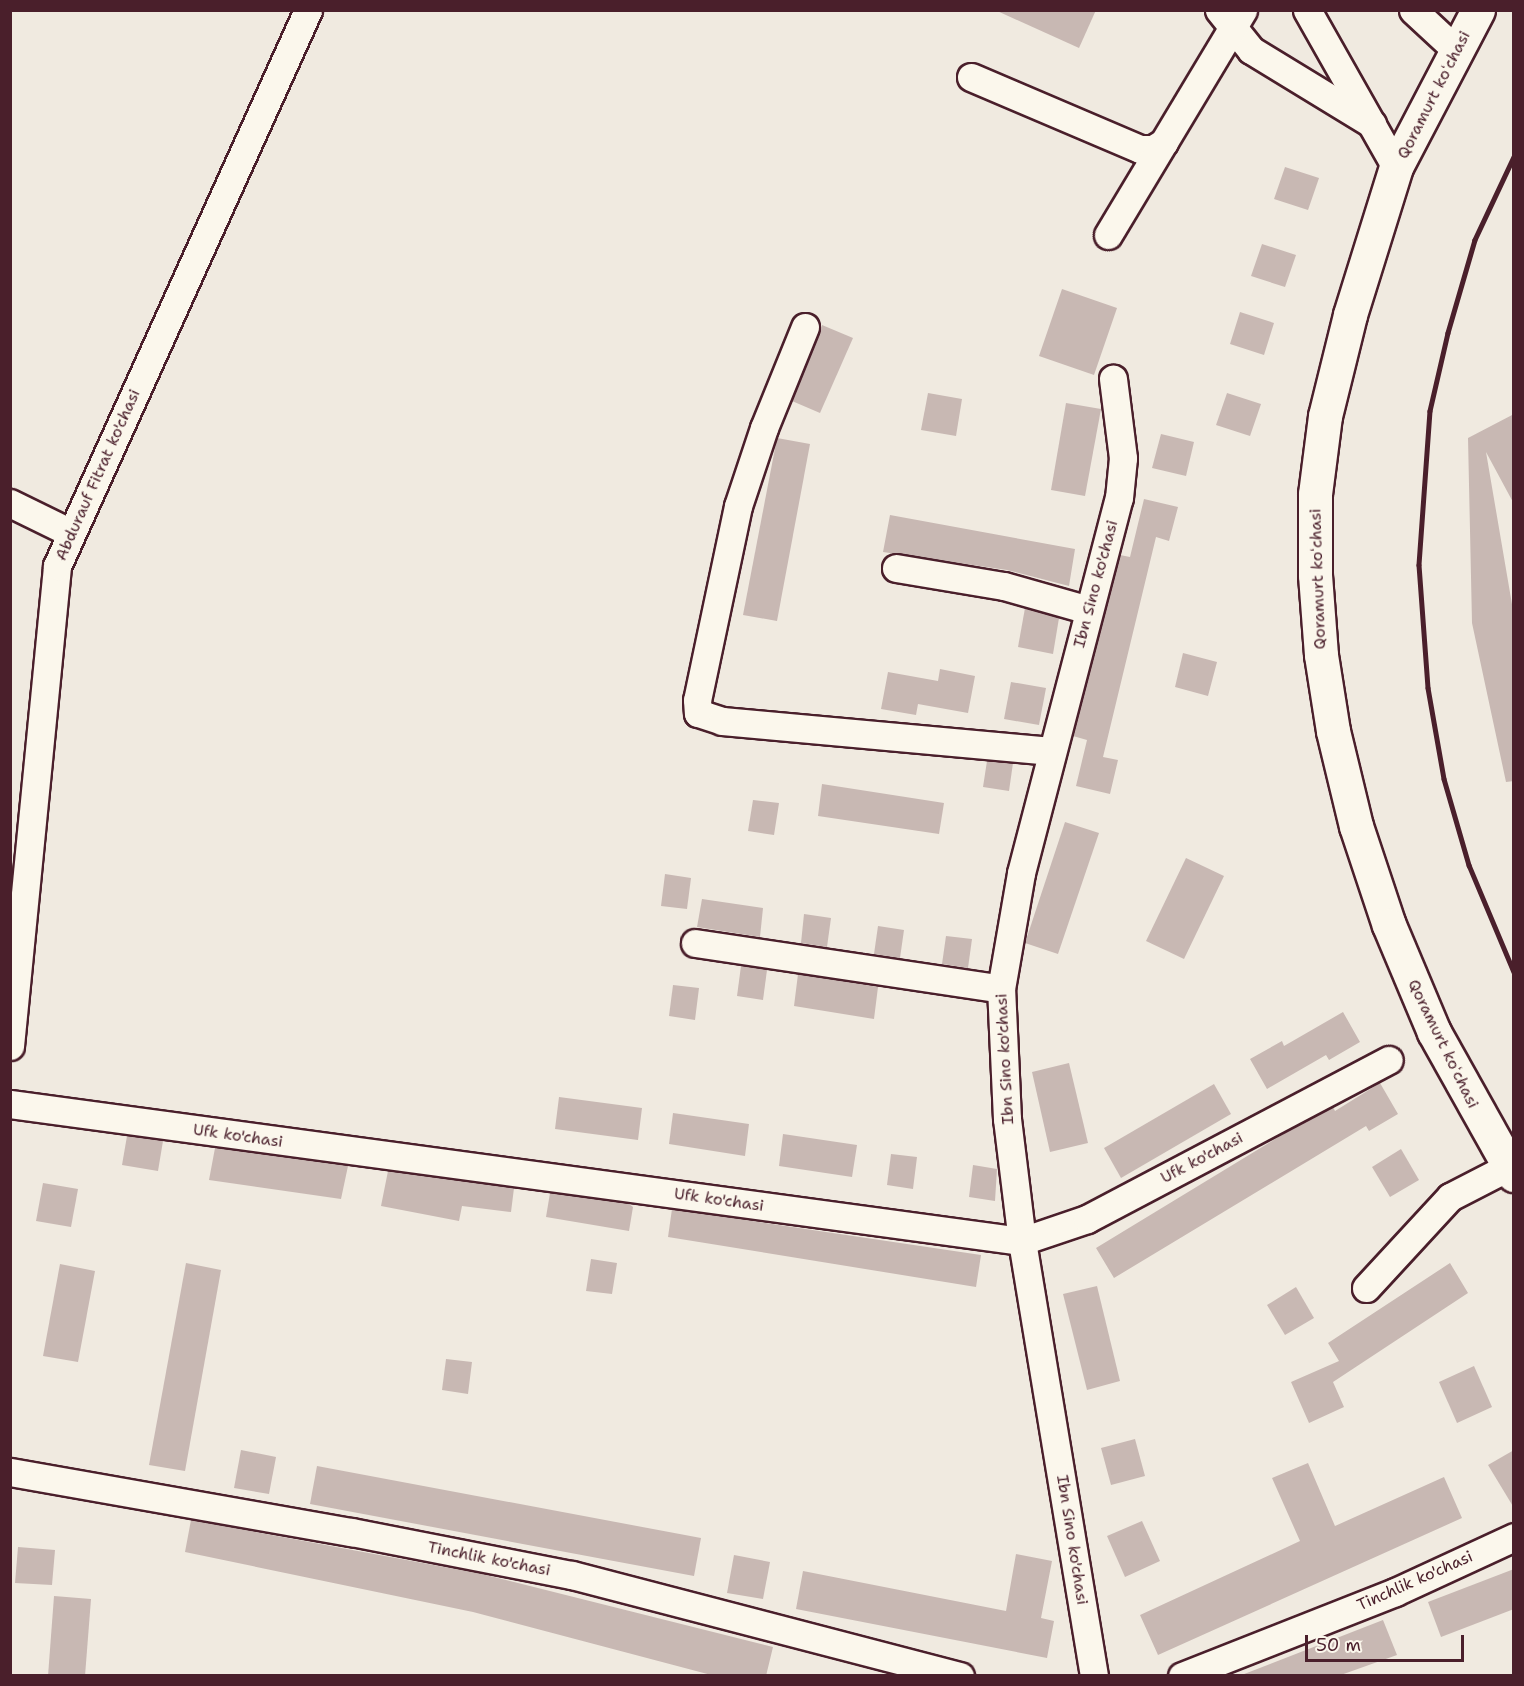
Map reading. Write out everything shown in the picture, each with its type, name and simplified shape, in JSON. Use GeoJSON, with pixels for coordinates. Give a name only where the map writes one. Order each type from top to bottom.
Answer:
{"type":"FeatureCollection","features":[{"type":"Feature","properties":{"kind":"main road","name":"Qoramurt koʻchasi"},"geometry":{"type":"LineString","coordinates":[[1478,10],[1396,167],[1350,315],[1325,416],[1315,494],[1321,655],[1343,779],[1389,925],[1434,1032],[1512,1166]]}},
{"type":"Feature","properties":{"kind":"main road","name":"Qoramurt koʻchasi"},"geometry":{"type":"LineString","coordinates":[[1493,10],[1406,174],[1360,314],[1335,418],[1326,498],[1325,574],[1330,656],[1343,729],[1385,880],[1443,1025],[1512,1166]]}},
{"type":"Feature","properties":{"kind":"street","name":"Abdurauf Fitrat ko'chasi"},"geometry":{"type":"LineString","coordinates":[[10,1046],[57,566],[308,10]]}},
{"type":"Feature","properties":{"kind":"street"},"geometry":{"type":"LineString","coordinates":[[1307,10],[1396,167]]}},
{"type":"Feature","properties":{"kind":"street"},"geometry":{"type":"LineString","coordinates":[[1413,10],[1456,50]]}},
{"type":"Feature","properties":{"kind":"street"},"geometry":{"type":"LineString","coordinates":[[1232,15],[1251,50],[1372,124]]}},
{"type":"Feature","properties":{"kind":"street"},"geometry":{"type":"LineString","coordinates":[[1108,235],[1219,51],[1232,15]]}},
{"type":"Feature","properties":{"kind":"street"},"geometry":{"type":"LineString","coordinates":[[1219,51],[1251,50]]}},
{"type":"Feature","properties":{"kind":"street"},"geometry":{"type":"LineString","coordinates":[[971,76],[1140,149],[1153,149],[1164,142]]}},
{"type":"Feature","properties":{"kind":"street"},"geometry":{"type":"LineString","coordinates":[[805,327],[764,428],[738,506],[703,667],[698,713],[722,722],[1052,751]]}},
{"type":"Feature","properties":{"kind":"street","name":"Ibn Sino ko'chasi"},"geometry":{"type":"LineString","coordinates":[[1094,1676],[1022,1241],[1007,1119],[1001,989],[1021,873],[1119,498],[1123,458],[1113,379]]}},
{"type":"Feature","properties":{"kind":"street"},"geometry":{"type":"LineString","coordinates":[[11,504],[71,533]]}},
{"type":"Feature","properties":{"kind":"street"},"geometry":{"type":"LineString","coordinates":[[896,568],[1004,585],[1089,610]]}},
{"type":"Feature","properties":{"kind":"street"},"geometry":{"type":"LineString","coordinates":[[695,943],[1001,989]]}},
{"type":"Feature","properties":{"kind":"street","name":"Ufk ko'chasi"},"geometry":{"type":"LineString","coordinates":[[10,1104],[1022,1241],[1087,1219],[1389,1060]]}},
{"type":"Feature","properties":{"kind":"street"},"geometry":{"type":"LineString","coordinates":[[1366,1288],[1450,1197],[1512,1166]]}},
{"type":"Feature","properties":{"kind":"street","name":"Tinchlik ko'chasi"},"geometry":{"type":"LineString","coordinates":[[10,1473],[352,1532],[572,1575],[960,1676]]}},
{"type":"Feature","properties":{"kind":"street","name":"Tinchlik ko'chasi"},"geometry":{"type":"LineString","coordinates":[[1182,1676],[1395,1592],[1514,1537]]}},
{"type":"Feature","properties":{"kind":"building"},"geometry":{"type":"Polygon","coordinates":[[[995,10],[1096,10],[1079,48],[995,10]]]}},
{"type":"Feature","properties":{"kind":"building"},"geometry":{"type":"Polygon","coordinates":[[[1285,167],[1319,178],[1308,210],[1274,199],[1285,167]]]}},
{"type":"Feature","properties":{"kind":"building"},"geometry":{"type":"Polygon","coordinates":[[[1262,244],[1296,255],[1285,287],[1251,276],[1262,244]]]}},
{"type":"Feature","properties":{"kind":"building"},"geometry":{"type":"Polygon","coordinates":[[[1062,289],[1117,308],[1094,375],[1039,356],[1062,289]]]}},
{"type":"Feature","properties":{"kind":"building"},"geometry":{"type":"Polygon","coordinates":[[[1240,312],[1274,323],[1264,355],[1230,344],[1240,312]]]}},
{"type":"Feature","properties":{"kind":"building"},"geometry":{"type":"Polygon","coordinates":[[[822,325],[853,338],[820,413],[792,401],[822,325]]]}},
{"type":"Feature","properties":{"kind":"building"},"geometry":{"type":"Polygon","coordinates":[[[928,393],[962,399],[956,436],[921,430],[928,393]]]}},
{"type":"Feature","properties":{"kind":"building"},"geometry":{"type":"Polygon","coordinates":[[[1227,393],[1261,404],[1250,436],[1216,425],[1227,393]]]}},
{"type":"Feature","properties":{"kind":"building"},"geometry":{"type":"Polygon","coordinates":[[[1066,403],[1101,409],[1085,496],[1051,490],[1066,403]]]}},
{"type":"Feature","properties":{"kind":"building"},"geometry":{"type":"Polygon","coordinates":[[[1514,414],[1514,504],[1486,452],[1514,616],[1514,781],[1506,782],[1472,623],[1468,438],[1514,414]]]}},
{"type":"Feature","properties":{"kind":"building"},"geometry":{"type":"Polygon","coordinates":[[[1161,434],[1194,442],[1186,476],[1152,468],[1161,434]]]}},
{"type":"Feature","properties":{"kind":"building"},"geometry":{"type":"Polygon","coordinates":[[[777,438],[810,444],[777,621],[743,615],[777,438]]]}},
{"type":"Feature","properties":{"kind":"building"},"geometry":{"type":"Polygon","coordinates":[[[1144,499],[1178,507],[1169,541],[1156,537],[1103,757],[1118,760],[1110,794],[1076,786],[1087,740],[1073,736],[1120,555],[1130,557],[1144,499]]]}},
{"type":"Feature","properties":{"kind":"building"},"geometry":{"type":"Polygon","coordinates":[[[890,515],[1075,549],[1069,586],[1007,570],[883,552],[890,515]]]}},
{"type":"Feature","properties":{"kind":"building"},"geometry":{"type":"Polygon","coordinates":[[[1025,608],[1059,618],[1053,654],[1018,647],[1025,608]]]}},
{"type":"Feature","properties":{"kind":"building"},"geometry":{"type":"Polygon","coordinates":[[[1183,653],[1217,662],[1208,696],[1175,687],[1183,653]]]}},
{"type":"Feature","properties":{"kind":"building"},"geometry":{"type":"Polygon","coordinates":[[[940,669],[975,676],[968,713],[918,704],[916,715],[881,709],[888,672],[938,681],[940,669]]]}},
{"type":"Feature","properties":{"kind":"building"},"geometry":{"type":"Polygon","coordinates":[[[1011,682],[1046,688],[1039,725],[1004,719],[1011,682]]]}},
{"type":"Feature","properties":{"kind":"building"},"geometry":{"type":"Polygon","coordinates":[[[987,761],[1013,763],[1009,791],[983,787],[987,761]]]}},
{"type":"Feature","properties":{"kind":"building"},"geometry":{"type":"Polygon","coordinates":[[[822,784],[944,803],[939,834],[818,816],[822,784]]]}},
{"type":"Feature","properties":{"kind":"building"},"geometry":{"type":"Polygon","coordinates":[[[753,800],[779,803],[774,835],[748,831],[753,800]]]}},
{"type":"Feature","properties":{"kind":"building"},"geometry":{"type":"Polygon","coordinates":[[[1065,822],[1099,833],[1058,954],[1025,943],[1065,822]]]}},
{"type":"Feature","properties":{"kind":"building"},"geometry":{"type":"Polygon","coordinates":[[[1186,858],[1224,876],[1184,959],[1146,941],[1186,858]]]}},
{"type":"Feature","properties":{"kind":"building"},"geometry":{"type":"Polygon","coordinates":[[[665,874],[691,878],[687,909],[661,906],[665,874]]]}},
{"type":"Feature","properties":{"kind":"building"},"geometry":{"type":"Polygon","coordinates":[[[702,899],[763,908],[760,937],[697,927],[702,899]]]}},
{"type":"Feature","properties":{"kind":"building"},"geometry":{"type":"Polygon","coordinates":[[[804,914],[831,918],[827,947],[801,943],[804,914]]]}},
{"type":"Feature","properties":{"kind":"building"},"geometry":{"type":"Polygon","coordinates":[[[878,926],[904,930],[900,958],[874,954],[878,926]]]}},
{"type":"Feature","properties":{"kind":"building"},"geometry":{"type":"Polygon","coordinates":[[[946,936],[972,939],[968,968],[942,964],[946,936]]]}},
{"type":"Feature","properties":{"kind":"building"},"geometry":{"type":"Polygon","coordinates":[[[741,966],[767,970],[763,1000],[737,996],[741,966]]]}},
{"type":"Feature","properties":{"kind":"building"},"geometry":{"type":"Polygon","coordinates":[[[798,974],[878,987],[874,1019],[794,1006],[798,974]]]}},
{"type":"Feature","properties":{"kind":"building"},"geometry":{"type":"Polygon","coordinates":[[[673,985],[699,988],[695,1020],[669,1016],[673,985]]]}},
{"type":"Feature","properties":{"kind":"building"},"geometry":{"type":"Polygon","coordinates":[[[1343,1012],[1360,1042],[1329,1060],[1326,1055],[1267,1089],[1250,1059],[1282,1041],[1284,1046],[1343,1012]]]}},
{"type":"Feature","properties":{"kind":"building"},"geometry":{"type":"Polygon","coordinates":[[[1069,1063],[1088,1143],[1050,1152],[1032,1072],[1069,1063]]]}},
{"type":"Feature","properties":{"kind":"building"},"geometry":{"type":"Polygon","coordinates":[[[1380,1083],[1398,1114],[1369,1131],[1366,1126],[1114,1278],[1096,1248],[1290,1130],[1333,1107],[1335,1111],[1380,1083]]]}},
{"type":"Feature","properties":{"kind":"building"},"geometry":{"type":"Polygon","coordinates":[[[1214,1084],[1231,1114],[1121,1178],[1104,1148],[1214,1084]]]}},
{"type":"Feature","properties":{"kind":"building"},"geometry":{"type":"Polygon","coordinates":[[[559,1097],[642,1108],[638,1140],[555,1129],[559,1097]]]}},
{"type":"Feature","properties":{"kind":"building"},"geometry":{"type":"Polygon","coordinates":[[[673,1113],[749,1124],[745,1156],[669,1144],[673,1113]]]}},
{"type":"Feature","properties":{"kind":"building"},"geometry":{"type":"Polygon","coordinates":[[[783,1134],[857,1145],[852,1177],[779,1166],[783,1134]]]}},
{"type":"Feature","properties":{"kind":"building"},"geometry":{"type":"Polygon","coordinates":[[[127,1136],[163,1141],[158,1171],[122,1165],[127,1136]]]}},
{"type":"Feature","properties":{"kind":"building"},"geometry":{"type":"Polygon","coordinates":[[[215,1148],[348,1166],[341,1199],[209,1180],[215,1148]]]}},
{"type":"Feature","properties":{"kind":"building"},"geometry":{"type":"Polygon","coordinates":[[[1401,1149],[1419,1180],[1390,1197],[1372,1167],[1401,1149]]]}},
{"type":"Feature","properties":{"kind":"building"},"geometry":{"type":"Polygon","coordinates":[[[891,1154],[917,1157],[913,1189],[887,1185],[891,1154]]]}},
{"type":"Feature","properties":{"kind":"building"},"geometry":{"type":"Polygon","coordinates":[[[973,1165],[997,1169],[995,1201],[969,1197],[973,1165]]]}},
{"type":"Feature","properties":{"kind":"building"},"geometry":{"type":"Polygon","coordinates":[[[388,1171],[514,1188],[511,1212],[462,1206],[459,1221],[381,1206],[388,1171]]]}},
{"type":"Feature","properties":{"kind":"building"},"geometry":{"type":"Polygon","coordinates":[[[43,1183],[78,1189],[71,1227],[36,1221],[43,1183]]]}},
{"type":"Feature","properties":{"kind":"building"},"geometry":{"type":"Polygon","coordinates":[[[550,1193],[629,1204],[633,1207],[629,1231],[546,1217],[550,1193]]]}},
{"type":"Feature","properties":{"kind":"building"},"geometry":{"type":"Polygon","coordinates":[[[672,1209],[981,1255],[976,1287],[668,1237],[672,1209]]]}},
{"type":"Feature","properties":{"kind":"building"},"geometry":{"type":"Polygon","coordinates":[[[591,1259],[617,1263],[612,1294],[586,1291],[591,1259]]]}},
{"type":"Feature","properties":{"kind":"building"},"geometry":{"type":"Polygon","coordinates":[[[186,1263],[221,1270],[185,1471],[149,1465],[186,1263]]]}},
{"type":"Feature","properties":{"kind":"building"},"geometry":{"type":"Polygon","coordinates":[[[1450,1263],[1468,1293],[1333,1382],[1344,1407],[1309,1423],[1291,1382],[1339,1361],[1328,1343],[1450,1263]]]}},
{"type":"Feature","properties":{"kind":"building"},"geometry":{"type":"Polygon","coordinates":[[[60,1264],[95,1271],[78,1362],[43,1356],[60,1264]]]}},
{"type":"Feature","properties":{"kind":"building"},"geometry":{"type":"Polygon","coordinates":[[[1097,1286],[1120,1381],[1087,1390],[1063,1294],[1097,1286]]]}},
{"type":"Feature","properties":{"kind":"building"},"geometry":{"type":"Polygon","coordinates":[[[1296,1287],[1314,1318],[1285,1335],[1267,1305],[1296,1287]]]}},
{"type":"Feature","properties":{"kind":"building"},"geometry":{"type":"Polygon","coordinates":[[[446,1359],[472,1362],[468,1394],[442,1390],[446,1359]]]}},
{"type":"Feature","properties":{"kind":"building"},"geometry":{"type":"Polygon","coordinates":[[[1474,1366],[1492,1407],[1457,1423],[1439,1382],[1474,1366]]]}},
{"type":"Feature","properties":{"kind":"building"},"geometry":{"type":"Polygon","coordinates":[[[1135,1439],[1145,1476],[1111,1485],[1101,1448],[1135,1439]]]}},
{"type":"Feature","properties":{"kind":"building"},"geometry":{"type":"Polygon","coordinates":[[[241,1450],[276,1457],[269,1494],[234,1488],[241,1450]]]}},
{"type":"Feature","properties":{"kind":"building"},"geometry":{"type":"Polygon","coordinates":[[[1514,1450],[1514,1508],[1488,1465],[1514,1450]]]}},
{"type":"Feature","properties":{"kind":"building"},"geometry":{"type":"Polygon","coordinates":[[[1308,1463],[1335,1526],[1444,1477],[1462,1518],[1158,1655],[1140,1615],[1300,1541],[1272,1478],[1308,1463]]]}},
{"type":"Feature","properties":{"kind":"building"},"geometry":{"type":"Polygon","coordinates":[[[317,1466],[701,1538],[694,1576],[310,1504],[317,1466]]]}},
{"type":"Feature","properties":{"kind":"building"},"geometry":{"type":"Polygon","coordinates":[[[191,1520],[482,1574],[773,1647],[766,1676],[715,1676],[473,1612],[185,1552],[191,1520]]]}},
{"type":"Feature","properties":{"kind":"building"},"geometry":{"type":"Polygon","coordinates":[[[1142,1521],[1160,1561],[1125,1577],[1107,1536],[1142,1521]]]}},
{"type":"Feature","properties":{"kind":"building"},"geometry":{"type":"Polygon","coordinates":[[[18,1547],[55,1550],[52,1585],[15,1583],[18,1547]]]}},
{"type":"Feature","properties":{"kind":"building"},"geometry":{"type":"Polygon","coordinates":[[[1016,1554],[1052,1561],[1041,1618],[1054,1621],[1047,1658],[796,1609],[803,1571],[1006,1611],[1016,1554]]]}},
{"type":"Feature","properties":{"kind":"building"},"geometry":{"type":"Polygon","coordinates":[[[734,1555],[770,1562],[763,1599],[727,1593],[734,1555]]]}},
{"type":"Feature","properties":{"kind":"building"},"geometry":{"type":"Polygon","coordinates":[[[1514,1569],[1514,1609],[1441,1637],[1428,1602],[1514,1569]]]}},
{"type":"Feature","properties":{"kind":"building"},"geometry":{"type":"Polygon","coordinates":[[[54,1596],[91,1599],[85,1676],[48,1676],[54,1596]]]}},
{"type":"Feature","properties":{"kind":"building"},"geometry":{"type":"Polygon","coordinates":[[[1383,1620],[1397,1655],[1338,1676],[1239,1676],[1383,1620]]]}},
{"type":"Feature","properties":{"kind":"railway"},"geometry":{"type":"LineString","coordinates":[[1514,157],[1475,240],[1448,333],[1430,411],[1419,565],[1428,688],[1444,779],[1469,865],[1514,972]]}}]}
